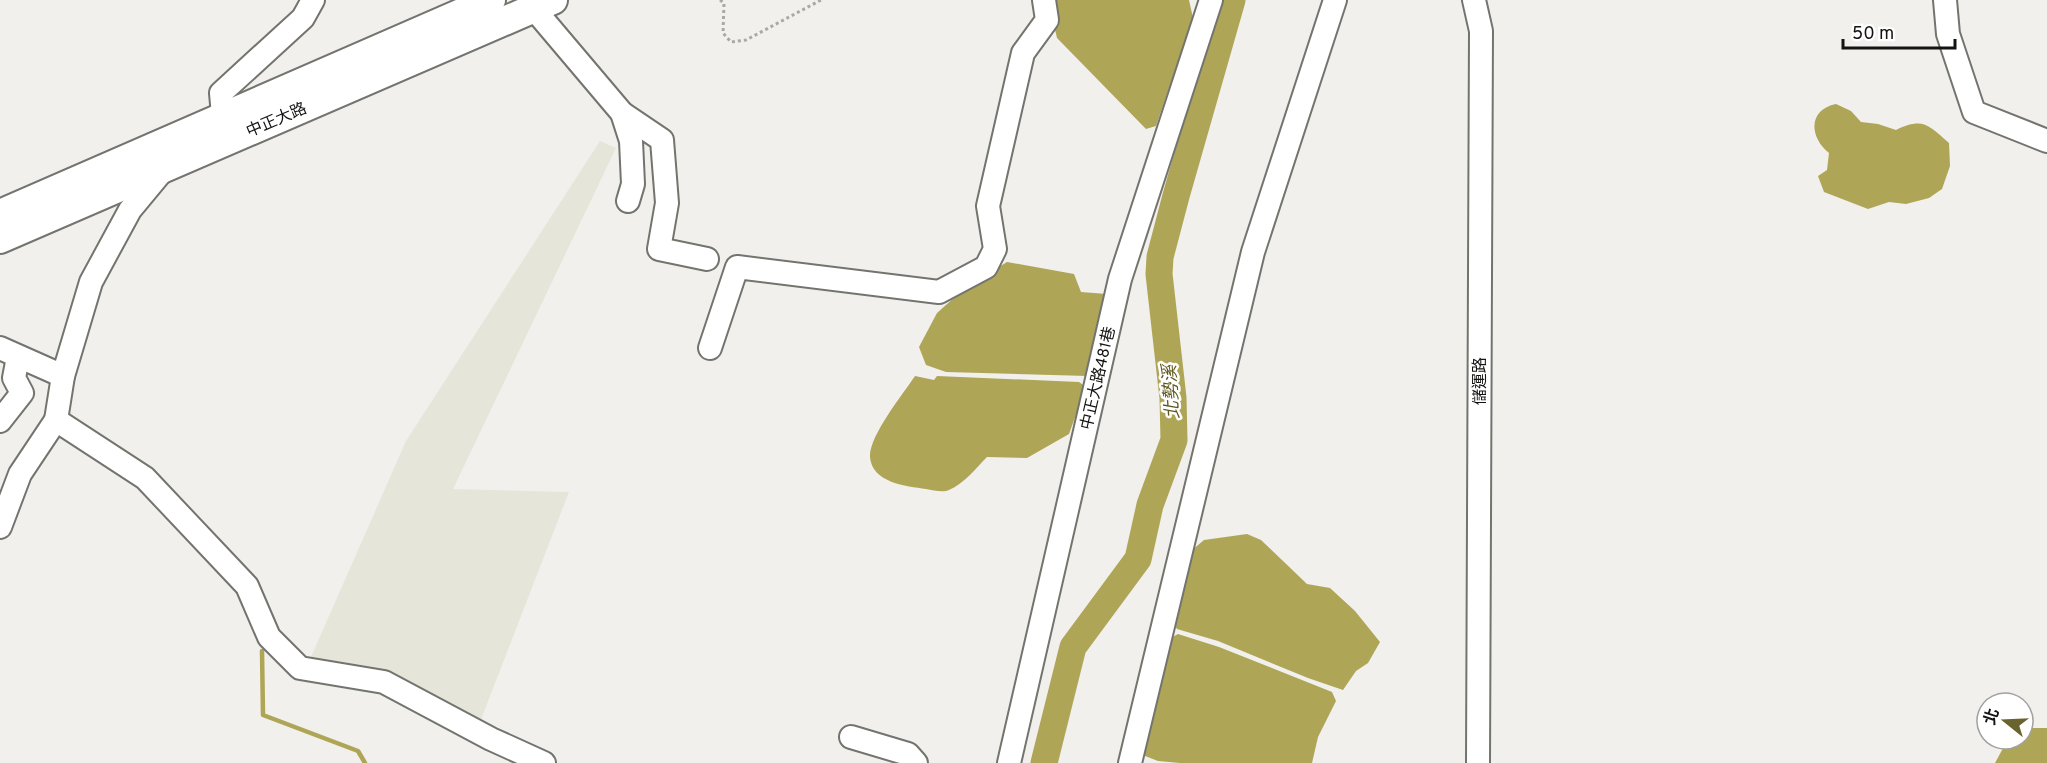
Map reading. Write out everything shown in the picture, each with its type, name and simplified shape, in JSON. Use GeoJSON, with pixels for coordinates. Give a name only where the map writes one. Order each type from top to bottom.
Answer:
{"type":"FeatureCollection","features":[{"type":"Feature","properties":{"kind":"main road","name":"中正大路"},"geometry":{"type":"LineString","coordinates":[[0,214],[490,0]]}},
{"type":"Feature","properties":{"kind":"main road","name":"中正大路"},"geometry":{"type":"LineString","coordinates":[[0,239],[167,165],[544,5]]}},
{"type":"Feature","properties":{"kind":"street"},"geometry":{"type":"LineString","coordinates":[[224,115],[221,93],[303,18],[313,0]]}},
{"type":"Feature","properties":{"kind":"street"},"geometry":{"type":"LineString","coordinates":[[710,348],[737,267],[939,292],[986,267],[995,249],[988,206],[1023,52],[1047,20],[1044,0]]}},
{"type":"Feature","properties":{"kind":"street","name":"中正大路481巷"},"geometry":{"type":"LineString","coordinates":[[1009,763],[1120,279],[1211,0]]}},
{"type":"Feature","properties":{"kind":"street"},"geometry":{"type":"LineString","coordinates":[[1130,763],[1179,551],[1253,252],[1335,0]]}},
{"type":"Feature","properties":{"kind":"street","name":"儲運路"},"geometry":{"type":"LineString","coordinates":[[1474,0],[1481,31],[1478,763]]}},
{"type":"Feature","properties":{"kind":"street"},"geometry":{"type":"LineString","coordinates":[[1945,0],[1948,34],[1974,112],[2047,141]]}},
{"type":"Feature","properties":{"kind":"street"},"geometry":{"type":"LineString","coordinates":[[544,5],[622,113],[631,141],[633,184],[628,201]]}},
{"type":"Feature","properties":{"kind":"street"},"geometry":{"type":"LineString","coordinates":[[622,113],[662,140],[668,203],[659,249],[707,259]]}},
{"type":"Feature","properties":{"kind":"street"},"geometry":{"type":"LineString","coordinates":[[0,527],[21,474],[56,420],[63,376],[91,282],[130,210],[167,165],[177,136]]}},
{"type":"Feature","properties":{"kind":"street"},"geometry":{"type":"LineString","coordinates":[[9,352],[63,376]]}},
{"type":"Feature","properties":{"kind":"street"},"geometry":{"type":"LineString","coordinates":[[0,421],[22,393],[14,378],[9,352]]}},
{"type":"Feature","properties":{"kind":"street"},"geometry":{"type":"LineString","coordinates":[[56,420],[145,478],[247,586],[269,637],[300,668],[384,682],[491,739],[544,763]]}},
{"type":"Feature","properties":{"kind":"street"},"geometry":{"type":"LineString","coordinates":[[851,736],[908,754],[915,763]]}},
{"type":"Feature","properties":{"kind":"path"},"geometry":{"type":"LineString","coordinates":[[720,0],[724,3],[723,33],[731,42],[746,40],[821,0]]}},
{"type":"Feature","properties":{"kind":"shaded area"},"geometry":{"type":"Polygon","coordinates":[[[1048,0],[1189,0],[1193,18],[1156,126],[1146,129],[1057,38],[1048,0]]]}},
{"type":"Feature","properties":{"kind":"shaded area"},"geometry":{"type":"Polygon","coordinates":[[[1836,104],[1851,111],[1861,122],[1878,124],[1896,130],[1919,124],[1936,132],[1949,143],[1950,166],[1942,189],[1929,198],[1906,204],[1889,202],[1868,209],[1824,192],[1818,176],[1827,170],[1829,153],[1818,140],[1814,125],[1820,112],[1836,104]]]}},
{"type":"Feature","properties":{"kind":"shaded area"},"geometry":{"type":"Polygon","coordinates":[[[600,141],[616,148],[453,489],[569,492],[480,722],[392,676],[311,657],[406,441],[600,141]]]}},
{"type":"Feature","properties":{"kind":"shaded area"},"geometry":{"type":"Polygon","coordinates":[[[1007,262],[1074,274],[1081,292],[1107,294],[1088,376],[946,372],[926,365],[919,347],[937,313],[965,288],[1007,262]]]}},
{"type":"Feature","properties":{"kind":"shaded area"},"geometry":{"type":"Polygon","coordinates":[[[915,376],[934,380],[937,376],[1079,382],[1086,387],[1069,434],[1027,458],[987,457],[960,484],[947,491],[941,491],[891,482],[877,473],[872,466],[870,457],[875,438],[915,376]]]}},
{"type":"Feature","properties":{"kind":"shaded area"},"geometry":{"type":"Polygon","coordinates":[[[1247,534],[1261,540],[1307,584],[1330,588],[1355,611],[1380,642],[1368,663],[1356,671],[1343,690],[1218,641],[1177,629],[1170,618],[1191,551],[1204,540],[1247,534]]]}},
{"type":"Feature","properties":{"kind":"shaded area"},"geometry":{"type":"Polygon","coordinates":[[[1178,634],[1219,647],[1332,692],[1336,701],[1318,737],[1312,763],[1180,763],[1158,761],[1140,754],[1165,641],[1178,634]]]}},
{"type":"Feature","properties":{"kind":"shaded area"},"geometry":{"type":"Polygon","coordinates":[[[2035,728],[2047,728],[2047,763],[1995,763],[2002,751],[2035,751],[2035,728]]]}},
{"type":"Feature","properties":{"kind":"waterway","name":"北勢溪"},"geometry":{"type":"LineString","coordinates":[[1044,763],[1073,647],[1138,559],[1150,505],[1174,440],[1173,398],[1159,274],[1160,257],[1232,0]]}},
{"type":"Feature","properties":{"kind":"waterway"},"geometry":{"type":"LineString","coordinates":[[262,651],[263,715],[358,751],[365,763]]}}]}
